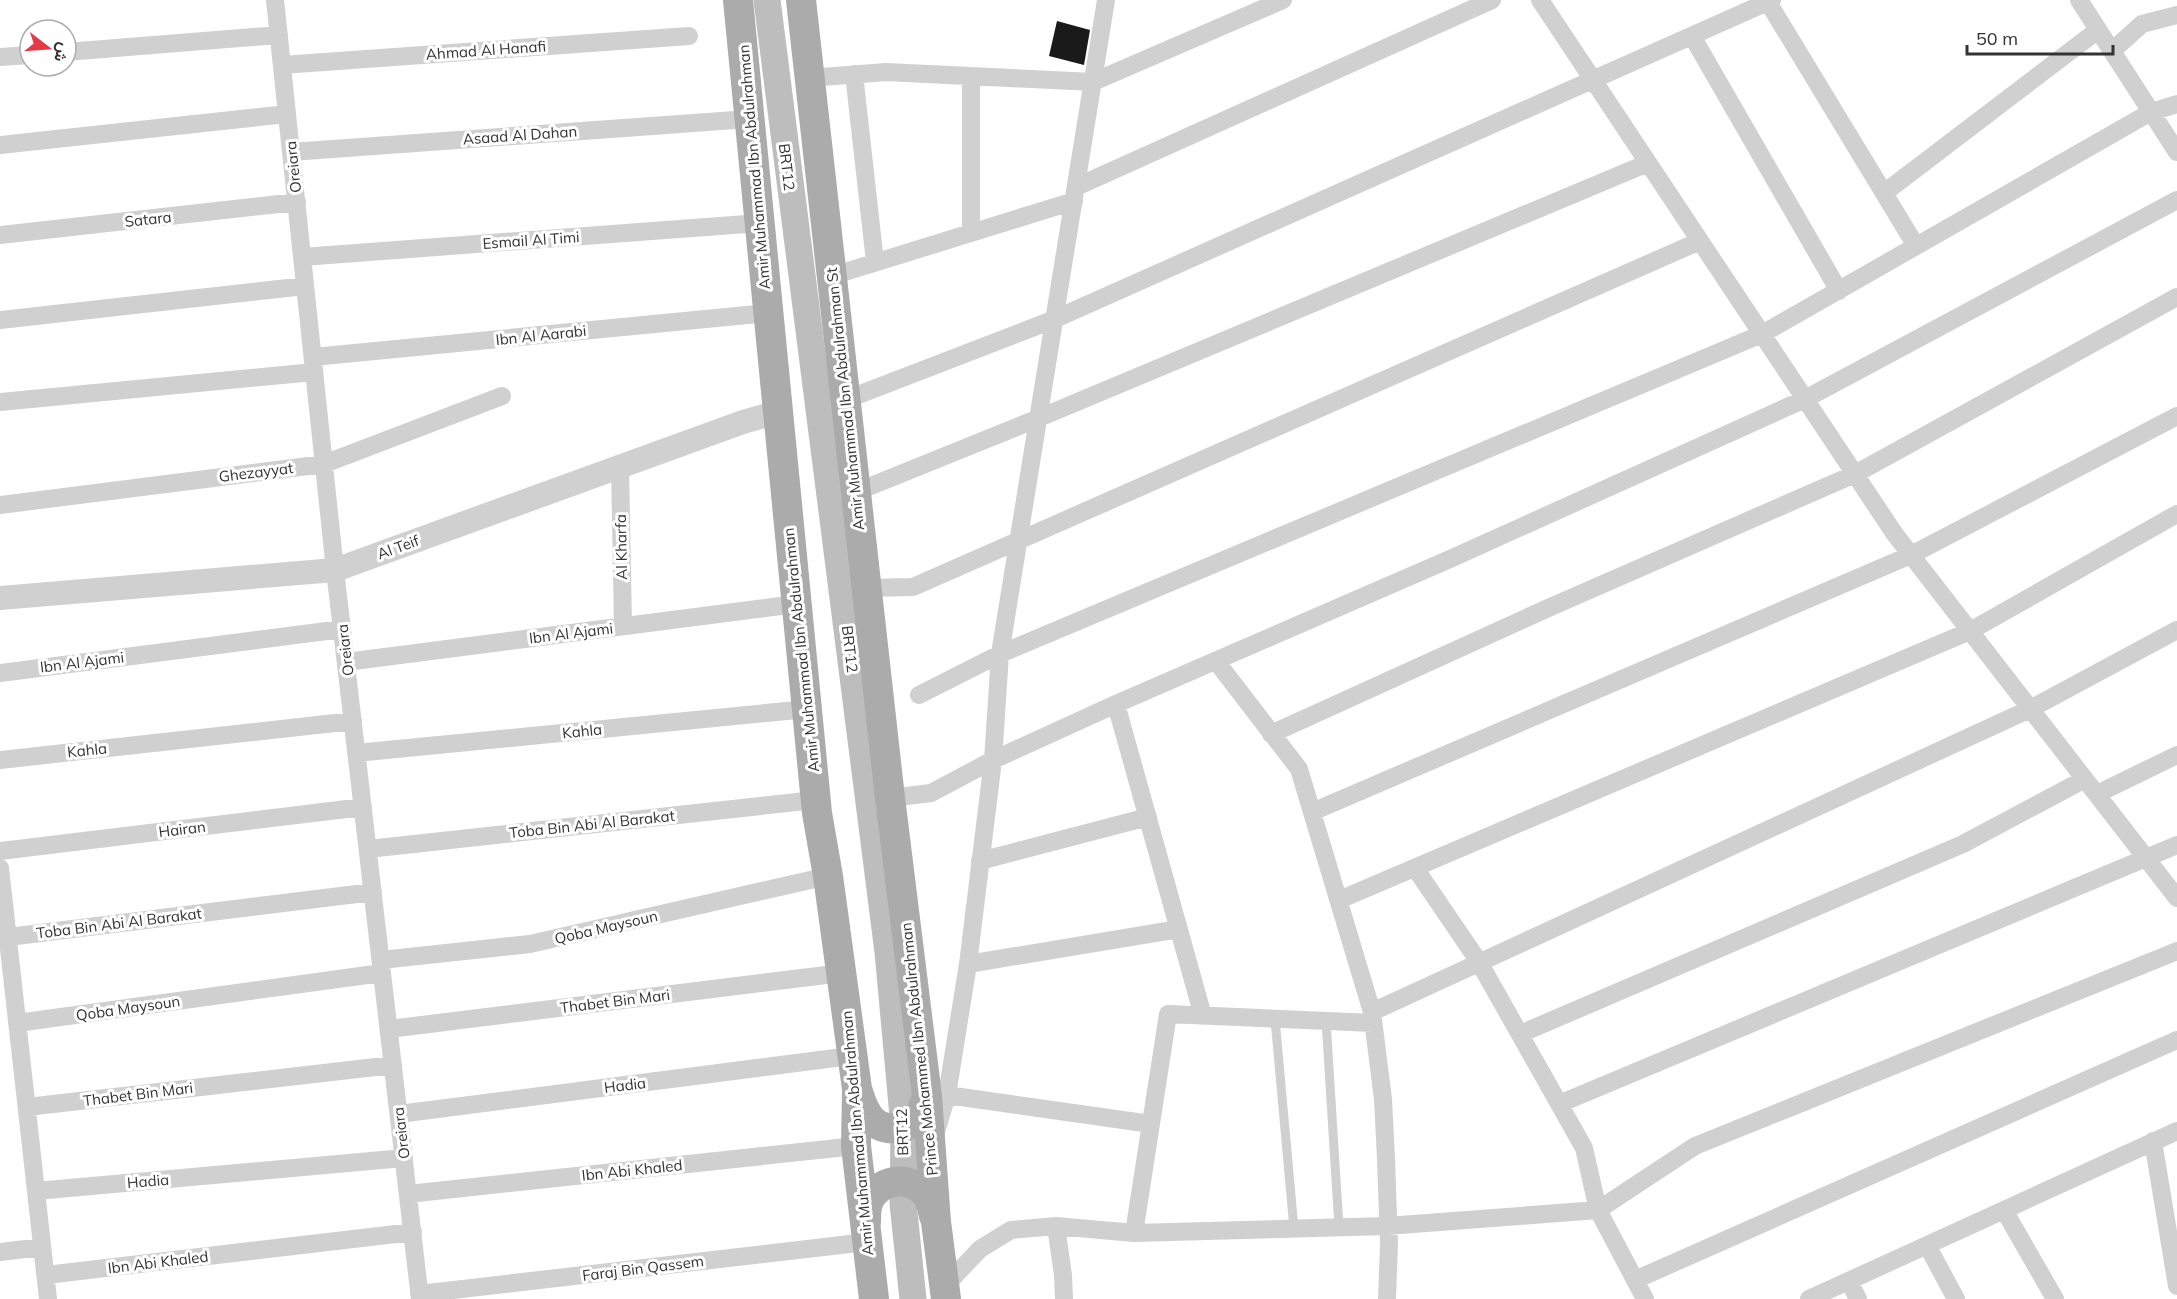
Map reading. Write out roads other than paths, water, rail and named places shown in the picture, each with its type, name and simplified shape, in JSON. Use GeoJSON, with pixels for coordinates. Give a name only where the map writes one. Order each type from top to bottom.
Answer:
{"type":"FeatureCollection","features":[{"type":"Feature","properties":{"kind":"main road","name":"Amir Muhammad Ibn Abdulrahman"},"geometry":{"type":"LineString","coordinates":[[738,0],[815,800],[828,876],[857,1089],[856,1146],[874,1299]]}},
{"type":"Feature","properties":{"kind":"main road","name":"BRT12"},"geometry":{"type":"LineString","coordinates":[[767,0],[888,952],[904,1127],[903,1182],[913,1299]]}},
{"type":"Feature","properties":{"kind":"main road","name":"Amir Muhammad Ibn Abdulrahman St"},"geometry":{"type":"LineString","coordinates":[[801,0],[890,798]]}},
{"type":"Feature","properties":{"kind":"main road","name":"Prince Mohammed Ibn Abdulrahman"},"geometry":{"type":"LineString","coordinates":[[890,798],[937,1095],[932,1145],[936,1222],[945,1293]]}},
{"type":"Feature","properties":{"kind":"main road"},"geometry":{"type":"LineString","coordinates":[[857,1089],[868,1116],[884,1128],[904,1127],[919,1116],[937,1095]]}},
{"type":"Feature","properties":{"kind":"main road"},"geometry":{"type":"LineString","coordinates":[[866,1236],[866,1211],[872,1195],[886,1184],[903,1182],[913,1184],[927,1195],[936,1222]]}},
{"type":"Feature","properties":{"kind":"street","name":"Oreiara"},"geometry":{"type":"LineString","coordinates":[[275,0],[335,570],[420,1296]]}},
{"type":"Feature","properties":{"kind":"street"},"geometry":{"type":"LineString","coordinates":[[1106,0],[1000,654],[993,760],[968,964],[937,1095],[1151,1124]]}},
{"type":"Feature","properties":{"kind":"street"},"geometry":{"type":"LineString","coordinates":[[809,78],[886,72],[1093,82],[1283,0]]}},
{"type":"Feature","properties":{"kind":"street"},"geometry":{"type":"LineString","coordinates":[[832,276],[972,232],[1075,194],[1492,0]]}},
{"type":"Feature","properties":{"kind":"street"},"geometry":{"type":"LineString","coordinates":[[1540,0],[1911,555],[2177,898]]}},
{"type":"Feature","properties":{"kind":"street"},"geometry":{"type":"LineString","coordinates":[[2079,0],[2177,152]]}},
{"type":"Feature","properties":{"kind":"street"},"geometry":{"type":"LineString","coordinates":[[845,400],[1055,319],[1770,1],[1916,246]]}},
{"type":"Feature","properties":{"kind":"street"},"geometry":{"type":"LineString","coordinates":[[2112,51],[2142,24],[2177,15]]}},
{"type":"Feature","properties":{"kind":"street"},"geometry":{"type":"LineString","coordinates":[[1884,193],[2098,30]]}},
{"type":"Feature","properties":{"kind":"street"},"geometry":{"type":"LineString","coordinates":[[78,51],[279,35]]}},
{"type":"Feature","properties":{"kind":"street","name":"Ahmad Al Hanafi"},"geometry":{"type":"LineString","coordinates":[[282,65],[689,36]]}},
{"type":"Feature","properties":{"kind":"street"},"geometry":{"type":"LineString","coordinates":[[1692,36],[1839,291]]}},
{"type":"Feature","properties":{"kind":"street"},"geometry":{"type":"LineString","coordinates":[[0,57],[18,56]]}},
{"type":"Feature","properties":{"kind":"street"},"geometry":{"type":"LineString","coordinates":[[854,75],[875,262]]}},
{"type":"Feature","properties":{"kind":"street"},"geometry":{"type":"LineString","coordinates":[[971,76],[972,232]]}},
{"type":"Feature","properties":{"kind":"street"},"geometry":{"type":"LineString","coordinates":[[919,695],[1000,654],[1762,334],[2151,112],[2177,104]]}},
{"type":"Feature","properties":{"kind":"street"},"geometry":{"type":"LineString","coordinates":[[0,145],[287,114]]}},
{"type":"Feature","properties":{"kind":"street","name":"Asaad Al Dahan"},"geometry":{"type":"LineString","coordinates":[[291,152],[749,119]]}},
{"type":"Feature","properties":{"kind":"street"},"geometry":{"type":"LineString","coordinates":[[856,492],[1039,418],[1648,163]]}},
{"type":"Feature","properties":{"kind":"street"},"geometry":{"type":"LineString","coordinates":[[890,798],[931,793],[993,760],[1116,704],[1461,555],[1805,399],[2177,200]]}},
{"type":"Feature","properties":{"kind":"street","name":"Satara"},"geometry":{"type":"LineString","coordinates":[[0,235],[297,202]]}},
{"type":"Feature","properties":{"kind":"street","name":"Esmail Al Timi"},"geometry":{"type":"LineString","coordinates":[[302,257],[760,223]]}},
{"type":"Feature","properties":{"kind":"street"},"geometry":{"type":"LineString","coordinates":[[866,588],[913,587],[1700,241]]}},
{"type":"Feature","properties":{"kind":"street"},"geometry":{"type":"LineString","coordinates":[[0,320],[305,286]]}},
{"type":"Feature","properties":{"kind":"street"},"geometry":{"type":"LineString","coordinates":[[1271,734],[1546,609],[1855,474],[2177,297]]}},
{"type":"Feature","properties":{"kind":"street","name":"Ibn Al Aarabi"},"geometry":{"type":"LineString","coordinates":[[0,402],[768,312]]}},
{"type":"Feature","properties":{"kind":"street","name":"Ghezayyat"},"geometry":{"type":"LineString","coordinates":[[0,505],[324,464],[502,396]]}},
{"type":"Feature","properties":{"kind":"street","name":"Al Teif"},"geometry":{"type":"LineString","coordinates":[[0,598],[335,570],[778,412]]}},
{"type":"Feature","properties":{"kind":"street"},"geometry":{"type":"LineString","coordinates":[[1312,812],[1911,555],[2177,416]]}},
{"type":"Feature","properties":{"kind":"street","name":"Al Kharfa"},"geometry":{"type":"LineString","coordinates":[[620,467],[622,626]]}},
{"type":"Feature","properties":{"kind":"street"},"geometry":{"type":"LineString","coordinates":[[1338,900],[1970,631],[2177,514]]}},
{"type":"Feature","properties":{"kind":"street","name":"Ibn Al Ajami"},"geometry":{"type":"LineString","coordinates":[[346,662],[796,604]]}},
{"type":"Feature","properties":{"kind":"street","name":"Ibn Al Ajami"},"geometry":{"type":"LineString","coordinates":[[0,673],[342,629]]}},
{"type":"Feature","properties":{"kind":"street"},"geometry":{"type":"LineString","coordinates":[[1134,1233],[1168,1014],[1326,1021],[1372,1018],[1479,962],[2030,709],[2177,630]]}},
{"type":"Feature","properties":{"kind":"street"},"geometry":{"type":"LineString","coordinates":[[1216,661],[1299,770],[1372,1018],[1383,1099],[1389,1244],[1387,1299]]}},
{"type":"Feature","properties":{"kind":"street"},"geometry":{"type":"LineString","coordinates":[[1116,704],[1203,1016]]}},
{"type":"Feature","properties":{"kind":"street","name":"Kahla"},"geometry":{"type":"LineString","coordinates":[[356,753],[807,709]]}},
{"type":"Feature","properties":{"kind":"street","name":"Kahla"},"geometry":{"type":"LineString","coordinates":[[0,760],[353,721]]}},
{"type":"Feature","properties":{"kind":"street"},"geometry":{"type":"LineString","coordinates":[[2097,794],[2177,755]]}},
{"type":"Feature","properties":{"kind":"street"},"geometry":{"type":"LineString","coordinates":[[1520,1034],[1963,844],[2085,779]]}},
{"type":"Feature","properties":{"kind":"street","name":"Toba Bin Abi Al Barakat"},"geometry":{"type":"LineString","coordinates":[[368,849],[815,800]]}},
{"type":"Feature","properties":{"kind":"street","name":"Hairan"},"geometry":{"type":"LineString","coordinates":[[0,851],[363,807]]}},
{"type":"Feature","properties":{"kind":"street"},"geometry":{"type":"LineString","coordinates":[[980,861],[1148,817]]}},
{"type":"Feature","properties":{"kind":"street"},"geometry":{"type":"LineString","coordinates":[[1559,1104],[2177,845]]}},
{"type":"Feature","properties":{"kind":"street"},"geometry":{"type":"LineString","coordinates":[[0,868],[48,1299]]}},
{"type":"Feature","properties":{"kind":"street"},"geometry":{"type":"LineString","coordinates":[[1415,868],[1479,962],[1584,1148],[1598,1210],[1645,1299]]}},
{"type":"Feature","properties":{"kind":"street","name":"Qoba Maysoun"},"geometry":{"type":"LineString","coordinates":[[17,1023],[530,944],[828,876]]}},
{"type":"Feature","properties":{"kind":"street","name":"Toba Bin Abi Al Barakat"},"geometry":{"type":"LineString","coordinates":[[8,937],[373,892]]}},
{"type":"Feature","properties":{"kind":"street"},"geometry":{"type":"LineString","coordinates":[[968,964],[1179,929]]}},
{"type":"Feature","properties":{"kind":"street"},"geometry":{"type":"LineString","coordinates":[[945,1293],[980,1249],[1011,1230],[1056,1226],[1134,1233],[1387,1226],[1598,1210],[1695,1146],[2177,951]]}},
{"type":"Feature","properties":{"kind":"street","name":"Thabet Bin Mari"},"geometry":{"type":"LineString","coordinates":[[389,1029],[842,974]]}},
{"type":"Feature","properties":{"kind":"street"},"geometry":{"type":"LineString","coordinates":[[1635,1280],[2177,1040]]}},
{"type":"Feature","properties":{"kind":"street","name":"Hadia"},"geometry":{"type":"LineString","coordinates":[[399,1114],[851,1056]]}},
{"type":"Feature","properties":{"kind":"street","name":"Thabet Bin Mari"},"geometry":{"type":"LineString","coordinates":[[27,1107],[393,1065]]}},
{"type":"Feature","properties":{"kind":"street"},"geometry":{"type":"LineString","coordinates":[[1809,1299],[2177,1131]]}},
{"type":"Feature","properties":{"kind":"street"},"geometry":{"type":"LineString","coordinates":[[2153,1141],[2177,1286]]}},
{"type":"Feature","properties":{"kind":"street","name":"Ibn Abi Khaled"},"geometry":{"type":"LineString","coordinates":[[408,1194],[856,1146]]}},
{"type":"Feature","properties":{"kind":"street","name":"Hadia"},"geometry":{"type":"LineString","coordinates":[[36,1191],[404,1158]]}},
{"type":"Feature","properties":{"kind":"street"},"geometry":{"type":"LineString","coordinates":[[2004,1210],[2055,1299]]}},
{"type":"Feature","properties":{"kind":"street"},"geometry":{"type":"LineString","coordinates":[[1056,1226],[1064,1299]]}},
{"type":"Feature","properties":{"kind":"street","name":"Ibn Abi Khaled"},"geometry":{"type":"LineString","coordinates":[[46,1275],[412,1232]]}},
{"type":"Feature","properties":{"kind":"street","name":"Faraj Bin Qassem"},"geometry":{"type":"LineString","coordinates":[[420,1296],[866,1236]]}},
{"type":"Feature","properties":{"kind":"street"},"geometry":{"type":"LineString","coordinates":[[1927,1245],[1956,1299]]}},
{"type":"Feature","properties":{"kind":"street"},"geometry":{"type":"LineString","coordinates":[[0,1252],[42,1247]]}},
{"type":"Feature","properties":{"kind":"street"},"geometry":{"type":"LineString","coordinates":[[1849,1281],[1858,1299]]}},
{"type":"Feature","properties":{"kind":"lane"},"geometry":{"type":"LineString","coordinates":[[1275,1019],[1294,1229]]}},
{"type":"Feature","properties":{"kind":"lane"},"geometry":{"type":"LineString","coordinates":[[1326,1021],[1339,1227]]}}]}
